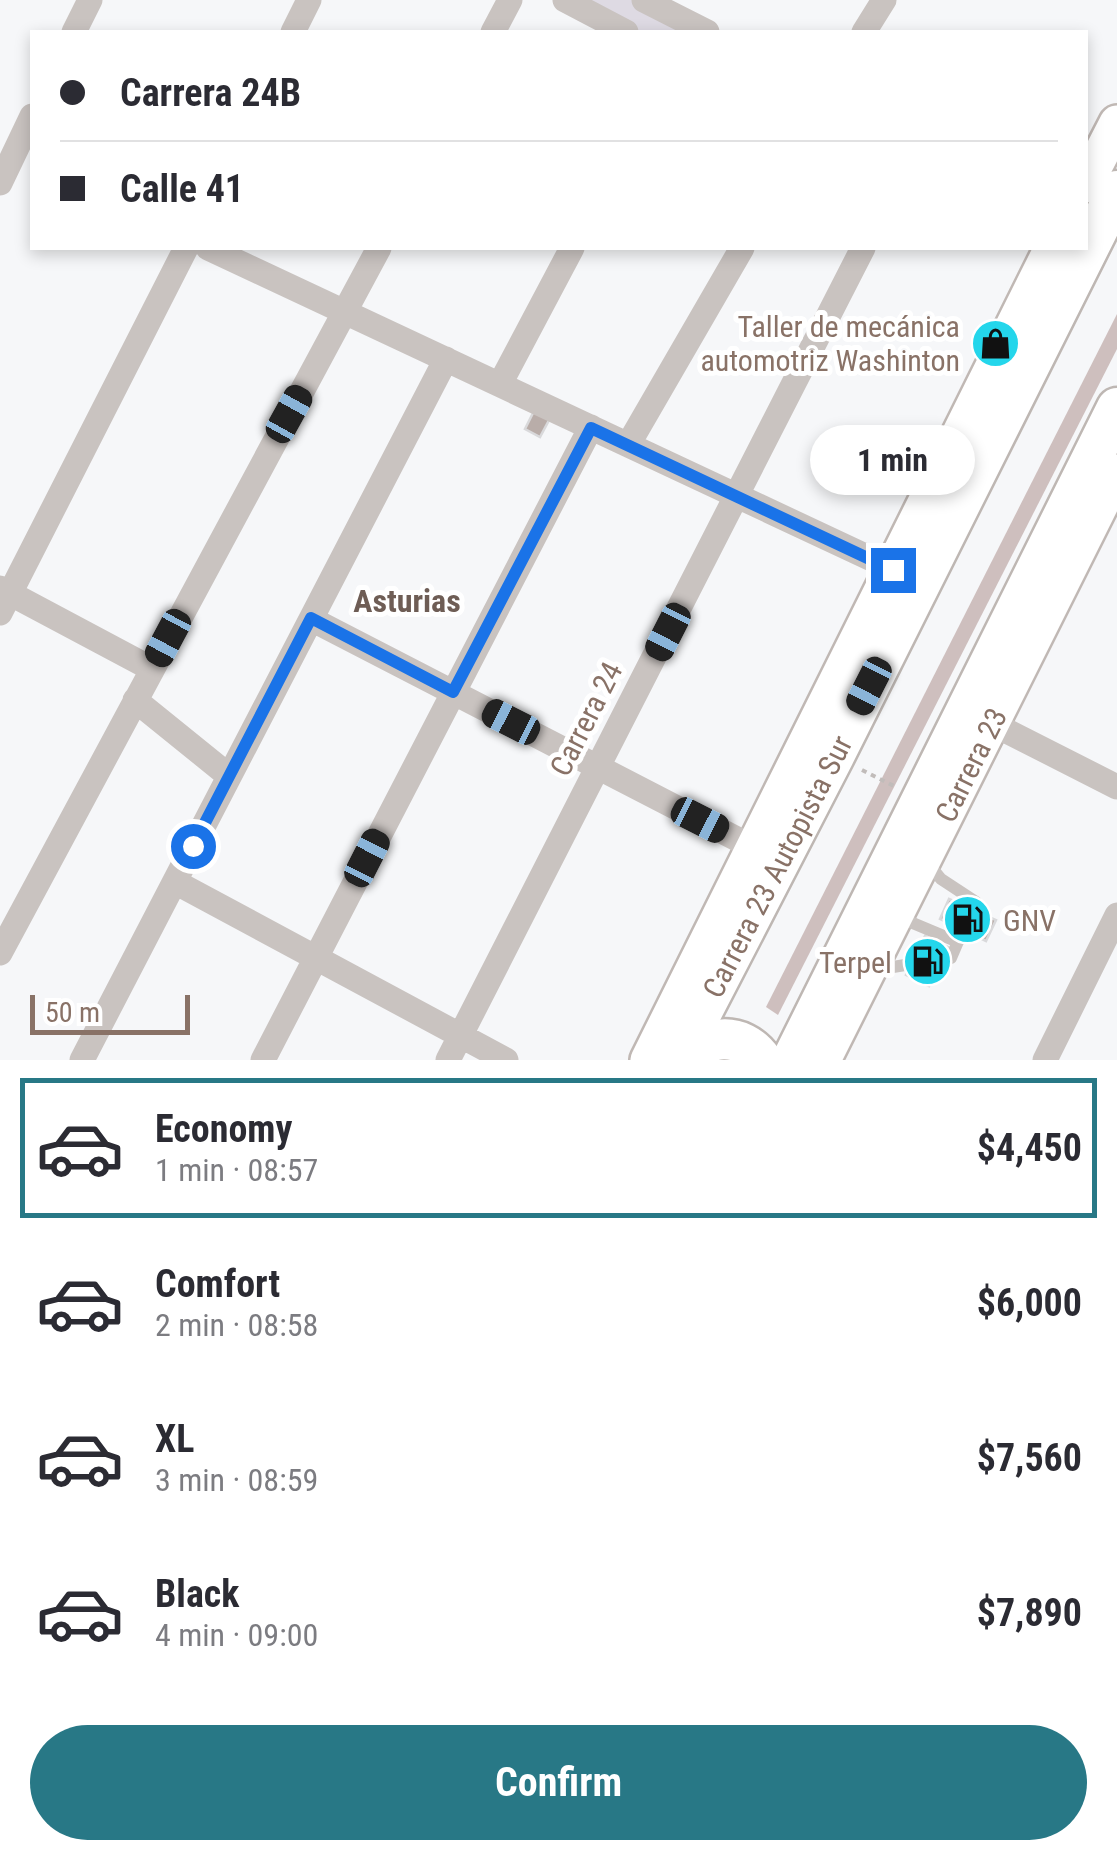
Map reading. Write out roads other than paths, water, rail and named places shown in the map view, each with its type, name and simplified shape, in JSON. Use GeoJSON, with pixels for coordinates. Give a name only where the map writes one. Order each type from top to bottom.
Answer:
{"type":"FeatureCollection","features":[{"type":"Feature","properties":{"kind":"main road","name":"Carrera 23 Autopista Sur"},"geometry":{"type":"LineString","coordinates":[[1092,225],[1117,191]]}},
{"type":"Feature","properties":{"kind":"main road","name":"Carrera 23 Autopista Sur"},"geometry":{"type":"LineString","coordinates":[[680,1060],[766,854],[1055,253]]}},
{"type":"Feature","properties":{"kind":"main road"},"geometry":{"type":"LineString","coordinates":[[792,1060],[882,910],[1117,408]]}},
{"type":"Feature","properties":{"kind":"main road"},"geometry":{"type":"LineString","coordinates":[[680,1060],[698,1044],[723,1039],[746,1044],[762,1060]]}},
{"type":"Feature","properties":{"kind":"street"},"geometry":{"type":"LineString","coordinates":[[75,30],[90,0]]}},
{"type":"Feature","properties":{"kind":"street"},"geometry":{"type":"LineString","coordinates":[[294,30],[309,0]]}},
{"type":"Feature","properties":{"kind":"street"},"geometry":{"type":"LineString","coordinates":[[493,30],[510,0]]}},
{"type":"Feature","properties":{"kind":"street"},"geometry":{"type":"LineString","coordinates":[[566,0],[622,30]]}},
{"type":"Feature","properties":{"kind":"street"},"geometry":{"type":"LineString","coordinates":[[644,0],[683,9],[705,30]]}},
{"type":"Feature","properties":{"kind":"street"},"geometry":{"type":"LineString","coordinates":[[865,30],[884,0]]}},
{"type":"Feature","properties":{"kind":"street"},"geometry":{"type":"LineString","coordinates":[[0,183],[30,121]]}},
{"type":"Feature","properties":{"kind":"street"},"geometry":{"type":"LineString","coordinates":[[1088,180],[1117,123]]}},
{"type":"Feature","properties":{"kind":"street"},"geometry":{"type":"LineString","coordinates":[[152,668],[3,598],[185,250]]}},
{"type":"Feature","properties":{"kind":"street"},"geometry":{"type":"LineString","coordinates":[[212,250],[893,570]]}},
{"type":"Feature","properties":{"kind":"street"},"geometry":{"type":"LineString","coordinates":[[0,953],[377,250]]}},
{"type":"Feature","properties":{"kind":"street"},"geometry":{"type":"LineString","coordinates":[[500,384],[571,250]]}},
{"type":"Feature","properties":{"kind":"street"},"geometry":{"type":"LineString","coordinates":[[628,445],[741,250]]}},
{"type":"Feature","properties":{"kind":"street","name":"Carrera 24"},"geometry":{"type":"LineString","coordinates":[[448,1060],[862,250]]}},
{"type":"Feature","properties":{"kind":"street"},"geometry":{"type":"LineString","coordinates":[[648,1060],[766,854],[893,570],[1055,253]]}},
{"type":"Feature","properties":{"kind":"street"},"geometry":{"type":"LineString","coordinates":[[82,1060],[446,359]]}},
{"type":"Feature","properties":{"kind":"street"},"geometry":{"type":"LineString","coordinates":[[263,1060],[591,428]]}},
{"type":"Feature","properties":{"kind":"street","name":"Carrera 23"},"geometry":{"type":"LineString","coordinates":[[823,1060],[868,971],[882,910],[923,858],[1117,472]]}},
{"type":"Feature","properties":{"kind":"street"},"geometry":{"type":"LineString","coordinates":[[311,618],[766,854]]}},
{"type":"Feature","properties":{"kind":"street"},"geometry":{"type":"LineString","coordinates":[[135,700],[229,776]]}},
{"type":"Feature","properties":{"kind":"street"},"geometry":{"type":"LineString","coordinates":[[992,723],[1117,787]]}},
{"type":"Feature","properties":{"kind":"street"},"geometry":{"type":"LineString","coordinates":[[175,882],[506,1060]]}},
{"type":"Feature","properties":{"kind":"street"},"geometry":{"type":"LineString","coordinates":[[1044,1060],[1117,915]]}},
{"type":"Feature","properties":{"kind":"lane"},"geometry":{"type":"LineString","coordinates":[[923,858],[941,878],[976,902],[973,910]]}},
{"type":"Feature","properties":{"kind":"lane"},"geometry":{"type":"LineString","coordinates":[[882,910],[961,936],[950,958],[942,960]]}},
{"type":"Feature","properties":{"kind":"lane"},"geometry":{"type":"LineString","coordinates":[[868,971],[911,964]]}},
{"type":"Feature","properties":{"kind":"place","name":"Taller de mecánica automotriz Washinton"},"geometry":{"type":"Point","coordinates":[995,343]}},
{"type":"Feature","properties":{"kind":"place","name":"GNV"},"geometry":{"type":"Point","coordinates":[968,920]}},
{"type":"Feature","properties":{"kind":"place","name":"Terpel"},"geometry":{"type":"Point","coordinates":[927,962]}},
{"type":"Feature","properties":{"kind":"district","name":"Asturias"},"geometry":{"type":"Point","coordinates":[407,601]}}]}
